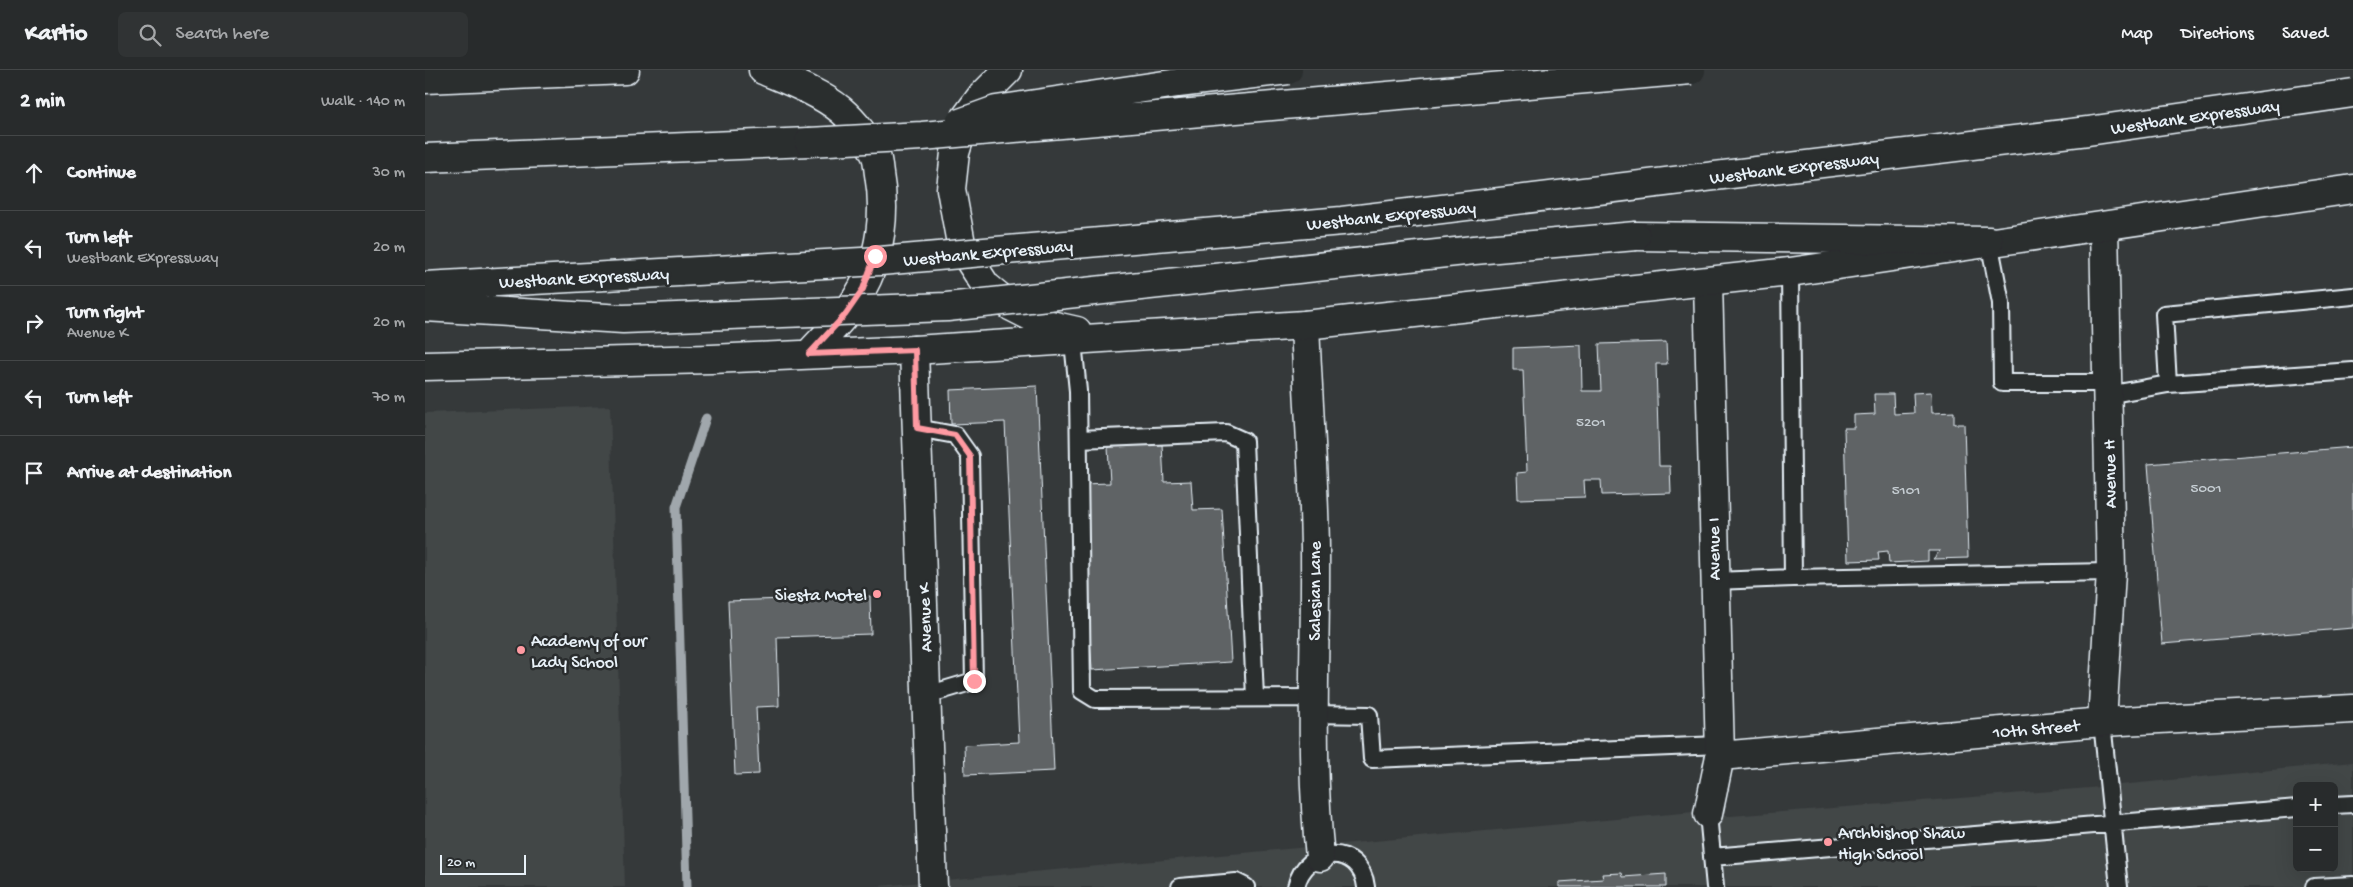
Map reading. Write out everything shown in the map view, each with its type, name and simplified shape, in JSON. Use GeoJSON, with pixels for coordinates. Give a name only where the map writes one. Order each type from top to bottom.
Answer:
{"type":"FeatureCollection","features":[{"type":"Feature","properties":{"kind":"main road"},"geometry":{"type":"LineString","coordinates":[[425,79],[625,70]]}},
{"type":"Feature","properties":{"kind":"main road"},"geometry":{"type":"LineString","coordinates":[[763,70],[804,88],[840,110],[858,130],[876,156],[882,190],[883,221],[875,256],[863,289],[845,315],[809,354]]}},
{"type":"Feature","properties":{"kind":"main road"},"geometry":{"type":"LineString","coordinates":[[1008,70],[980,98],[966,117],[955,154],[951,189],[962,249],[986,286],[1012,307],[1072,335]]}},
{"type":"Feature","properties":{"kind":"main road"},"geometry":{"type":"LineString","coordinates":[[922,136],[995,110],[1178,83],[1288,70]]}},
{"type":"Feature","properties":{"kind":"main road"},"geometry":{"type":"LineString","coordinates":[[425,158],[922,136],[1691,70]]}},
{"type":"Feature","properties":{"kind":"main road","name":"Westbank Expressway"},"geometry":{"type":"LineString","coordinates":[[425,286],[880,261],[1342,221],[2078,132],[2353,93]]}},
{"type":"Feature","properties":{"kind":"main road"},"geometry":{"type":"LineString","coordinates":[[425,366],[915,350],[1072,335],[1105,338],[1305,325],[1790,272],[1989,241],[2353,189]]}},
{"type":"Feature","properties":{"kind":"main road","name":"Avenue H"},"geometry":{"type":"LineString","coordinates":[[2102,722],[2111,572],[2104,226]]}},
{"type":"Feature","properties":{"kind":"main road"},"geometry":{"type":"LineString","coordinates":[[425,307],[623,319],[947,307],[1474,250],[1636,236],[1989,241]]}},
{"type":"Feature","properties":{"kind":"main road","name":"Avenue I"},"geometry":{"type":"LineString","coordinates":[[1708,282],[1714,581],[1720,751],[1708,814]]}},
{"type":"Feature","properties":{"kind":"main road","name":"Salesian Lane"},"geometry":{"type":"LineString","coordinates":[[1305,325],[1315,548],[1313,706],[1315,806],[1320,857]]}},
{"type":"Feature","properties":{"kind":"main road","name":"Avenue K"},"geometry":{"type":"LineString","coordinates":[[915,350],[933,887]]}},
{"type":"Feature","properties":{"kind":"main road","name":"10th Street"},"geometry":{"type":"LineString","coordinates":[[1720,751],[2102,722],[2353,708]]}},
{"type":"Feature","properties":{"kind":"lane"},"geometry":{"type":"LineString","coordinates":[[1989,241],[2001,303],[2002,383],[2107,389],[2353,371]]}},
{"type":"Feature","properties":{"kind":"lane"},"geometry":{"type":"LineString","coordinates":[[1790,272],[1793,578]]}},
{"type":"Feature","properties":{"kind":"lane"},"geometry":{"type":"LineString","coordinates":[[2168,384],[2164,314],[2353,296]]}},
{"type":"Feature","properties":{"kind":"lane"},"geometry":{"type":"LineString","coordinates":[[1072,335],[1078,391],[1083,691],[1095,699],[1255,698],[1369,715],[1371,759],[1720,751]]}},
{"type":"Feature","properties":{"kind":"lane"},"geometry":{"type":"LineString","coordinates":[[917,428],[955,435],[970,456],[974,681],[927,695]]}},
{"type":"Feature","properties":{"kind":"lane"},"geometry":{"type":"LineString","coordinates":[[1079,439],[1226,433],[1244,441],[1255,698]]}},
{"type":"Feature","properties":{"kind":"lane"},"geometry":{"type":"LineString","coordinates":[[1714,581],[2111,572]]}},
{"type":"Feature","properties":{"kind":"lane"},"geometry":{"type":"LineString","coordinates":[[2102,722],[2119,887]]}},
{"type":"Feature","properties":{"kind":"lane"},"geometry":{"type":"LineString","coordinates":[[2338,805],[2353,804]]}},
{"type":"Feature","properties":{"kind":"lane"},"geometry":{"type":"LineString","coordinates":[[1712,857],[2293,808]]}},
{"type":"Feature","properties":{"kind":"lane"},"geometry":{"type":"LineString","coordinates":[[1708,814],[1715,887]]}},
{"type":"Feature","properties":{"kind":"lane"},"geometry":{"type":"LineString","coordinates":[[1296,887],[1303,869],[1309,862],[1329,854],[1341,856],[1352,861],[1360,870],[1366,887]]}},
{"type":"Feature","properties":{"kind":"lane"},"geometry":{"type":"LineString","coordinates":[[1180,887],[1236,882],[1246,887]]}},
{"type":"Feature","properties":{"kind":"lane"},"geometry":{"type":"LineString","coordinates":[[2314,887],[2353,884]]}},
{"type":"Feature","properties":{"kind":"shaded area","name":"Academy of our Lady School"},"geometry":{"type":"Polygon","coordinates":[[[610,406],[625,887],[425,887],[425,413],[610,406]]]}},
{"type":"Feature","properties":{"kind":"shaded area","name":"Archbishop Shaw High School"},"geometry":{"type":"Polygon","coordinates":[[[2353,762],[2353,887],[868,887],[1693,812],[1730,816],[2089,788],[2353,762]]]}},
{"type":"Feature","properties":{"kind":"building"},"geometry":{"type":"Polygon","coordinates":[[[1666,342],[1667,364],[1656,364],[1659,466],[1670,466],[1671,493],[1602,495],[1601,480],[1584,480],[1585,497],[1518,499],[1517,473],[1527,472],[1523,370],[1513,370],[1513,348],[1581,345],[1582,391],[1601,391],[1599,344],[1666,342]]]}},
{"type":"Feature","properties":{"kind":"building"},"geometry":{"type":"Polygon","coordinates":[[[1037,386],[1054,771],[965,775],[964,745],[1019,742],[1005,422],[951,424],[950,390],[1037,386]]]}},
{"type":"Feature","properties":{"kind":"building"},"geometry":{"type":"Polygon","coordinates":[[[1931,392],[1932,413],[1954,412],[1954,424],[1964,424],[1968,558],[1933,559],[1940,551],[1928,551],[1928,561],[1889,563],[1888,551],[1878,552],[1879,560],[1848,561],[1844,428],[1854,428],[1854,415],[1875,414],[1874,394],[1893,394],[1894,414],[1914,413],[1913,393],[1931,392]]]}},
{"type":"Feature","properties":{"kind":"building"},"geometry":{"type":"Polygon","coordinates":[[[1162,444],[1164,482],[1191,481],[1193,510],[1222,509],[1231,662],[1092,670],[1082,484],[1110,483],[1108,447],[1162,444]]]}},
{"type":"Feature","properties":{"kind":"building"},"geometry":{"type":"Polygon","coordinates":[[[2353,447],[2353,628],[2162,644],[2148,464],[2353,447]]]}},
{"type":"Feature","properties":{"kind":"building"},"geometry":{"type":"Polygon","coordinates":[[[870,596],[871,634],[777,637],[779,706],[756,707],[759,774],[735,775],[728,601],[870,596]]]}},
{"type":"Feature","properties":{"kind":"building"},"geometry":{"type":"Polygon","coordinates":[[[1622,873],[1623,877],[1666,874],[1666,887],[1559,887],[1559,882],[1603,879],[1602,874],[1622,873]]]}},
{"type":"Feature","properties":{"kind":"waterway"},"geometry":{"type":"LineString","coordinates":[[687,887],[676,507],[706,418]]}},
{"type":"Feature","properties":{"kind":"place","name":"Siesta Motel"},"geometry":{"type":"Point","coordinates":[877,594]}},
{"type":"Feature","properties":{"kind":"place","name":"Academy of our Lady School"},"geometry":{"type":"Point","coordinates":[521,650]}},
{"type":"Feature","properties":{"kind":"place","name":"Archbishop Shaw High School"},"geometry":{"type":"Point","coordinates":[1828,842]}},
{"type":"Feature","properties":{"kind":"route"},"geometry":{"type":"LineString","coordinates":[[875,256],[863,289],[845,315],[809,354],[915,350],[917,428],[955,435],[970,456],[974,681]]}}]}
